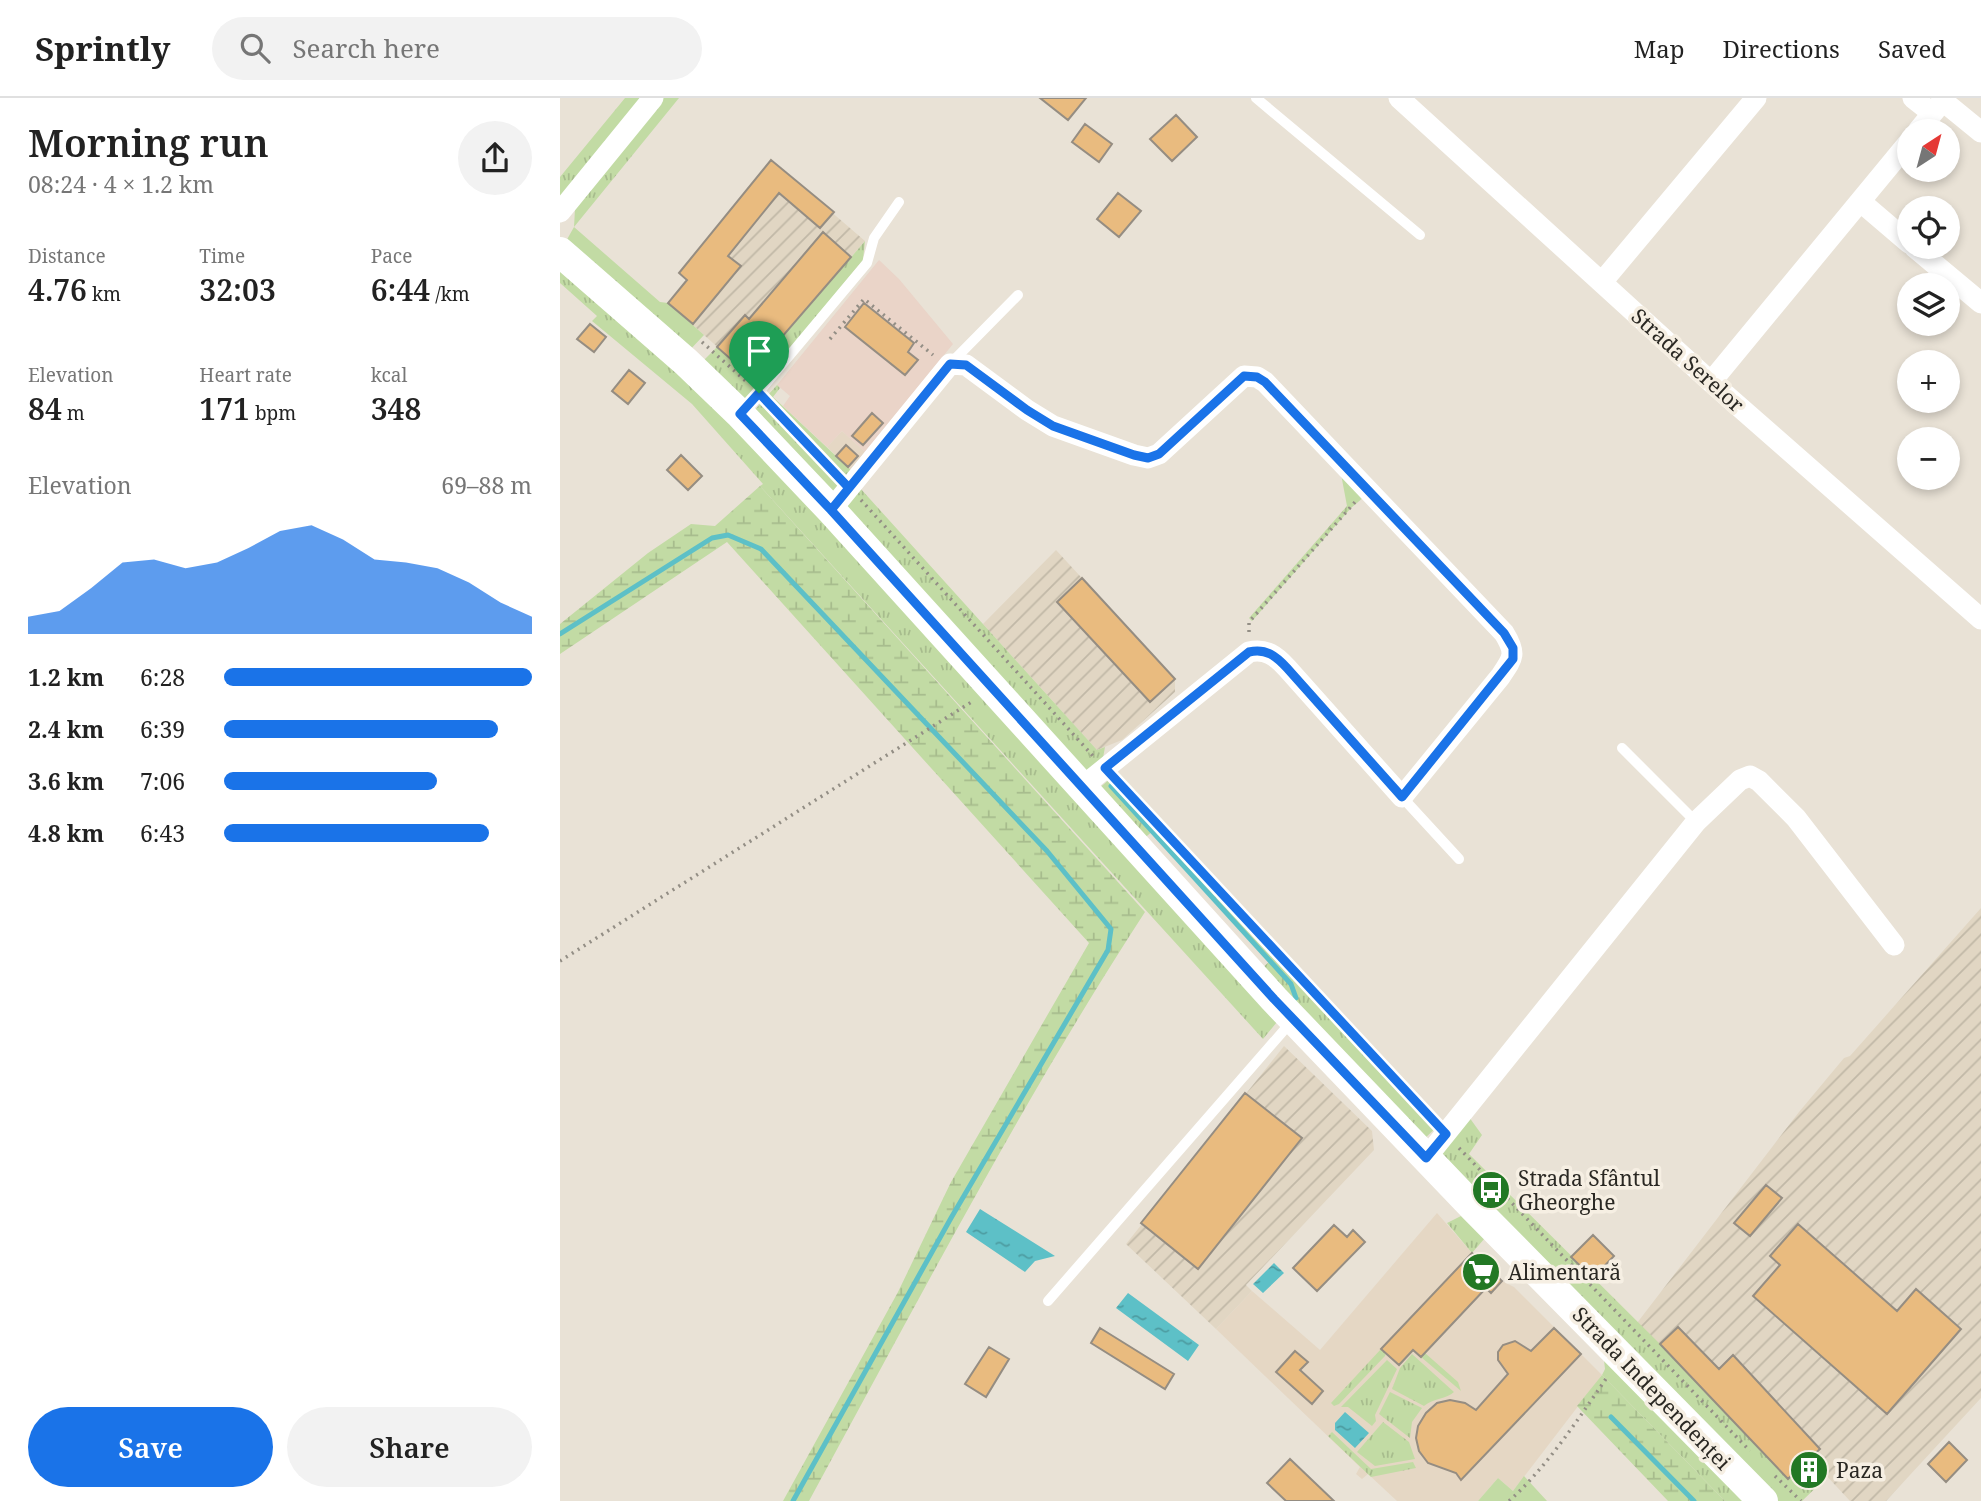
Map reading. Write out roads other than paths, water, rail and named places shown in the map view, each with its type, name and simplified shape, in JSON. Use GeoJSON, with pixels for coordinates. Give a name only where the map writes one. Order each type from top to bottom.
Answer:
{"type":"FeatureCollection","features":[{"type":"Feature","properties":{"kind":"main road","name":"Strada Independenței"},"geometry":{"type":"LineString","coordinates":[[560,252],[685,362],[750,404],[840,499],[993,688],[1293,1019],[1763,1501]]}},
{"type":"Feature","properties":{"kind":"street"},"geometry":{"type":"LineString","coordinates":[[560,212],[653,98]]}},
{"type":"Feature","properties":{"kind":"street","name":"Strada Serelor"},"geometry":{"type":"LineString","coordinates":[[1399,98],[1711,382],[1981,619]]}},
{"type":"Feature","properties":{"kind":"street"},"geometry":{"type":"LineString","coordinates":[[1602,282],[1756,98]]}},
{"type":"Feature","properties":{"kind":"street"},"geometry":{"type":"LineString","coordinates":[[1913,98],[1940,104],[1981,132]]}},
{"type":"Feature","properties":{"kind":"street"},"geometry":{"type":"LineString","coordinates":[[1928,119],[1940,104]]}},
{"type":"Feature","properties":{"kind":"street"},"geometry":{"type":"LineString","coordinates":[[1711,382],[1897,157]]}},
{"type":"Feature","properties":{"kind":"street"},"geometry":{"type":"LineString","coordinates":[[1861,202],[1897,233]]}},
{"type":"Feature","properties":{"kind":"street"},"geometry":{"type":"LineString","coordinates":[[1928,259],[1981,303]]}},
{"type":"Feature","properties":{"kind":"street"},"geometry":{"type":"LineString","coordinates":[[840,499],[950,364],[966,365],[1053,426],[1148,458],[1159,454],[1244,376],[1257,377],[1265,382],[1504,633],[1513,648],[1513,659],[1500,677],[1402,797],[1277,657],[1258,650],[1249,652],[1082,787]]}},
{"type":"Feature","properties":{"kind":"street"},"geometry":{"type":"LineString","coordinates":[[1426,1158],[1696,821],[1740,780],[1750,776],[1759,781],[1796,818],[1894,945]]}},
{"type":"Feature","properties":{"kind":"lane"},"geometry":{"type":"LineString","coordinates":[[1256,98],[1420,235]]}},
{"type":"Feature","properties":{"kind":"lane"},"geometry":{"type":"LineString","coordinates":[[750,404],[867,263],[874,238],[898,202]]}},
{"type":"Feature","properties":{"kind":"lane"},"geometry":{"type":"LineString","coordinates":[[950,364],[1017,295]]}},
{"type":"Feature","properties":{"kind":"lane"},"geometry":{"type":"LineString","coordinates":[[1622,748],[1696,821]]}},
{"type":"Feature","properties":{"kind":"lane"},"geometry":{"type":"LineString","coordinates":[[1402,797],[1459,859]]}},
{"type":"Feature","properties":{"kind":"lane"},"geometry":{"type":"LineString","coordinates":[[1048,1301],[1293,1019]]}},
{"type":"Feature","properties":{"kind":"water"},"geometry":{"type":"Polygon","coordinates":[[[980,1209],[1055,1256],[1035,1261],[1025,1272],[966,1232],[980,1209]]]}},
{"type":"Feature","properties":{"kind":"water"},"geometry":{"type":"Polygon","coordinates":[[[1274,1263],[1284,1273],[1263,1293],[1253,1284],[1274,1263]]]}},
{"type":"Feature","properties":{"kind":"water"},"geometry":{"type":"Polygon","coordinates":[[[1128,1293],[1199,1345],[1188,1361],[1116,1308],[1128,1293]]]}},
{"type":"Feature","properties":{"kind":"water"},"geometry":{"type":"Polygon","coordinates":[[[1345,1412],[1369,1433],[1355,1448],[1335,1430],[1335,1423],[1345,1412]]]}},
{"type":"Feature","properties":{"kind":"waterway"},"geometry":{"type":"LineString","coordinates":[[560,634],[712,538],[728,535],[761,549],[1047,851],[1111,929],[1108,950],[951,1218],[793,1501]]}},
{"type":"Feature","properties":{"kind":"waterway"},"geometry":{"type":"LineString","coordinates":[[1111,786],[1291,984],[1296,998]]}},
{"type":"Feature","properties":{"kind":"waterway"},"geometry":{"type":"LineString","coordinates":[[1611,1417],[1694,1501]]}},
{"type":"Feature","properties":{"kind":"place","name":"Strada Sfântul Gheorghe"},"geometry":{"type":"Point","coordinates":[1491,1190]}},
{"type":"Feature","properties":{"kind":"place","name":"Alimentară"},"geometry":{"type":"Point","coordinates":[1481,1272]}},
{"type":"Feature","properties":{"kind":"place","name":"Paza"},"geometry":{"type":"Point","coordinates":[1809,1470]}}]}
